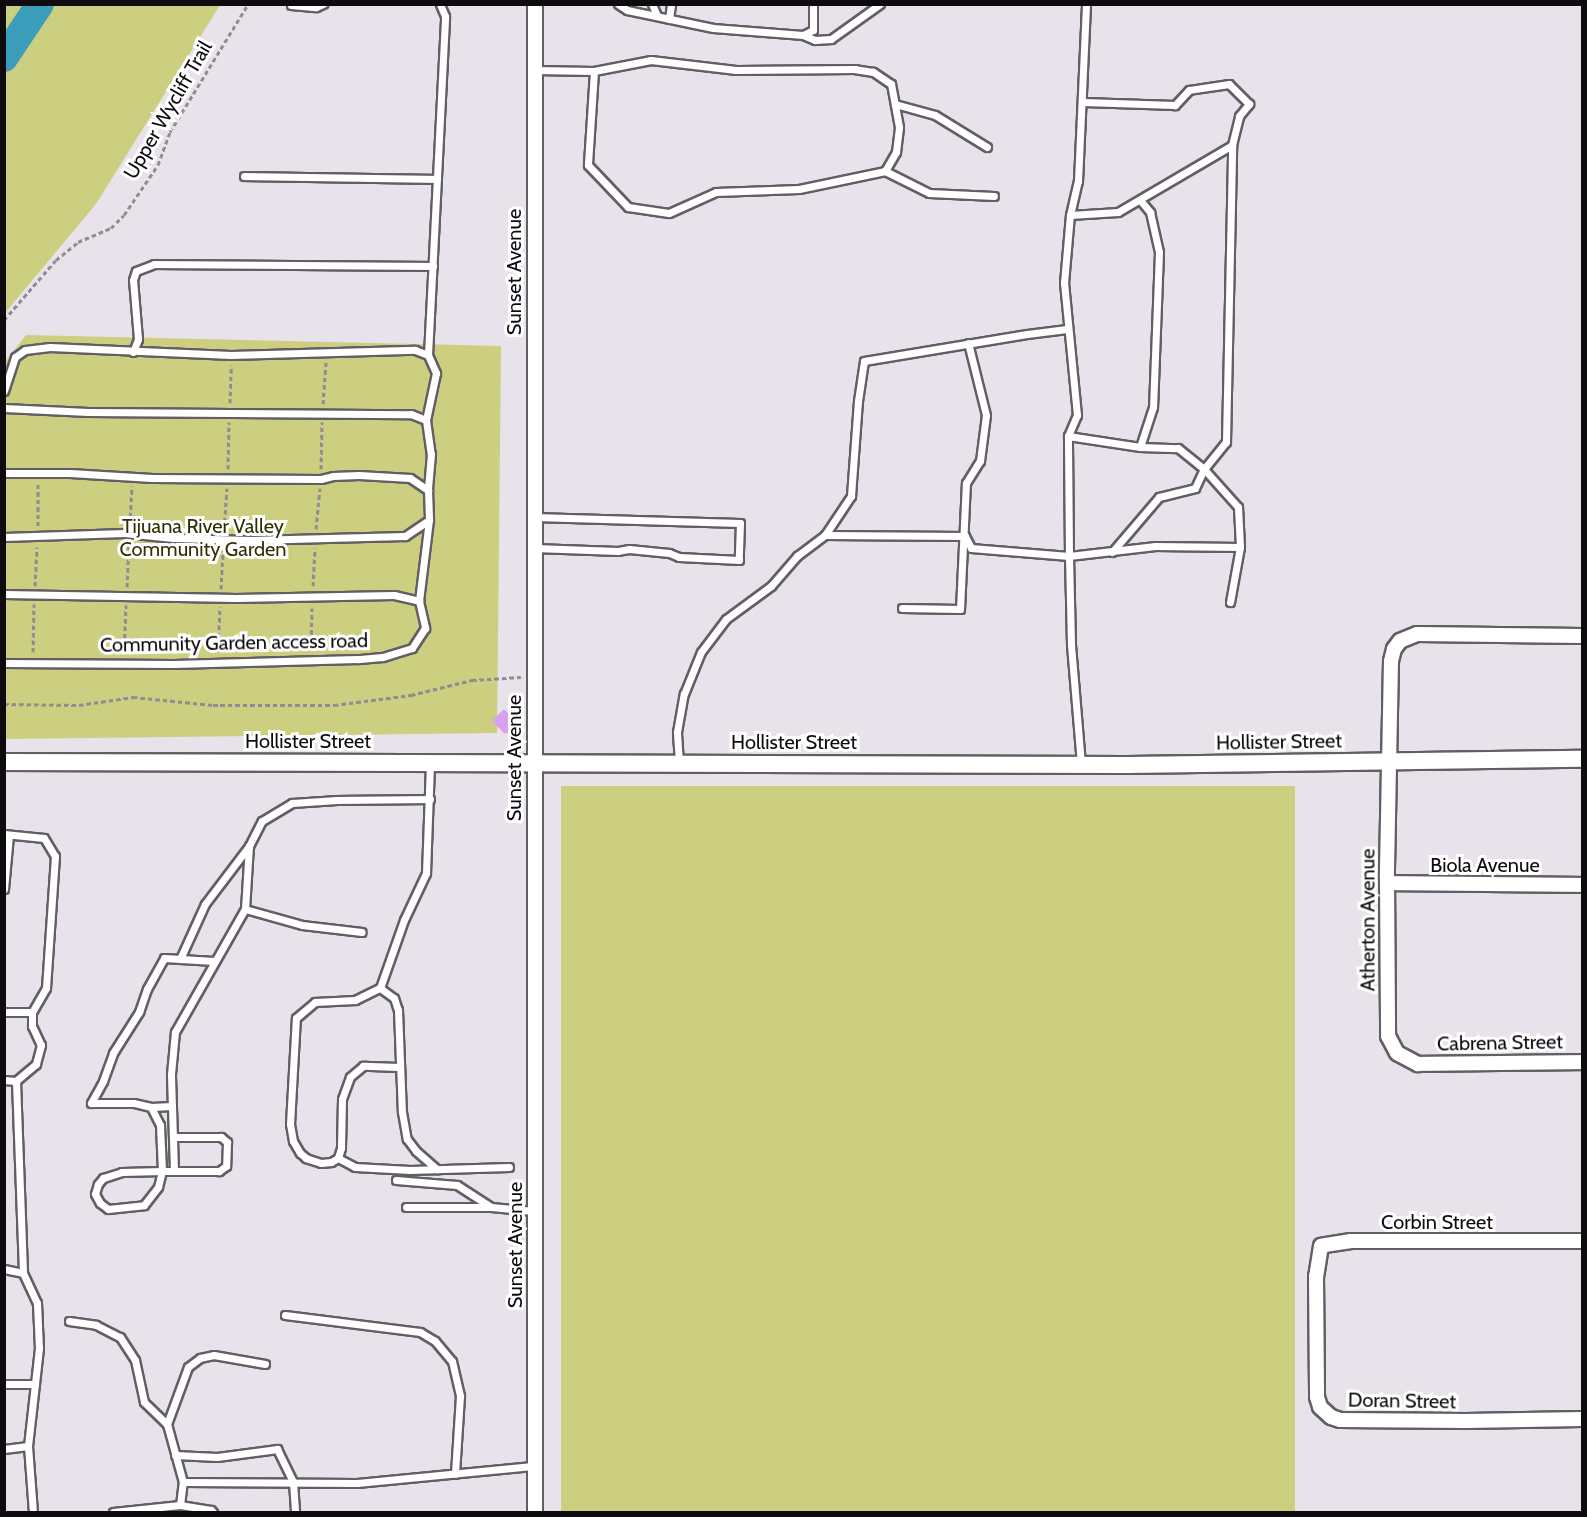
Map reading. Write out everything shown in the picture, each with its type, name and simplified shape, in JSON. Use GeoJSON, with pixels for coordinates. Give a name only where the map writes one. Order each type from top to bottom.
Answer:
{"type":"FeatureCollection","features":[{"type":"Feature","properties":{"kind":"street","name":"Sunset Avenue"},"geometry":{"type":"LineString","coordinates":[[534,4],[535,1512]]}},
{"type":"Feature","properties":{"kind":"street","name":"Atherton Avenue"},"geometry":{"type":"LineString","coordinates":[[1418,1064],[1396,1053],[1388,1036],[1387,884],[1391,661],[1394,649],[1400,641],[1417,634],[1582,636]]}},
{"type":"Feature","properties":{"kind":"street","name":"Hollister Street"},"geometry":{"type":"LineString","coordinates":[[4,762],[1081,764],[1582,759]]}},
{"type":"Feature","properties":{"kind":"street","name":"Biola Avenue"},"geometry":{"type":"LineString","coordinates":[[1387,884],[1582,885]]}},
{"type":"Feature","properties":{"kind":"street","name":"Cabrena Street"},"geometry":{"type":"LineString","coordinates":[[1418,1064],[1582,1062]]}},
{"type":"Feature","properties":{"kind":"street","name":"Corbin Street"},"geometry":{"type":"LineString","coordinates":[[1316,1276],[1322,1246],[1351,1241],[1582,1241]]}},
{"type":"Feature","properties":{"kind":"street","name":"Doran Street"},"geometry":{"type":"LineString","coordinates":[[1316,1276],[1317,1397],[1320,1407],[1330,1417],[1340,1420],[1466,1421],[1582,1419]]}},
{"type":"Feature","properties":{"kind":"lane"},"geometry":{"type":"LineString","coordinates":[[291,5],[316,7],[323,4]]}},
{"type":"Feature","properties":{"kind":"lane"},"geometry":{"type":"LineString","coordinates":[[4,408],[88,412],[411,414],[426,420],[436,373],[428,355],[445,16],[440,4]]}},
{"type":"Feature","properties":{"kind":"lane"},"geometry":{"type":"LineString","coordinates":[[618,4],[627,10],[713,28],[803,35],[815,40],[831,39],[880,4]]}},
{"type":"Feature","properties":{"kind":"lane"},"geometry":{"type":"LineString","coordinates":[[652,4],[657,16]]}},
{"type":"Feature","properties":{"kind":"lane"},"geometry":{"type":"LineString","coordinates":[[669,19],[671,4]]}},
{"type":"Feature","properties":{"kind":"lane"},"geometry":{"type":"LineString","coordinates":[[803,35],[813,30],[813,4]]}},
{"type":"Feature","properties":{"kind":"lane"},"geometry":{"type":"LineString","coordinates":[[1081,764],[1071,644],[1069,556],[1068,436],[1077,416],[1064,283],[1070,215],[1078,181],[1086,4]]}},
{"type":"Feature","properties":{"kind":"lane"},"geometry":{"type":"LineString","coordinates":[[534,70],[594,71],[651,60],[736,70],[855,69],[873,72],[891,84],[899,127],[896,152],[885,171]]}},
{"type":"Feature","properties":{"kind":"lane"},"geometry":{"type":"LineString","coordinates":[[594,71],[588,165],[628,207],[669,213],[716,192],[799,189],[885,171],[929,193],[994,196]]}},
{"type":"Feature","properties":{"kind":"lane"},"geometry":{"type":"LineString","coordinates":[[1083,102],[1175,105],[1189,90],[1229,84],[1249,104],[1239,116],[1232,145],[1226,442],[1204,469],[1195,488],[1159,497],[1112,552]]}},
{"type":"Feature","properties":{"kind":"lane"},"geometry":{"type":"LineString","coordinates":[[895,104],[934,115],[987,147]]}},
{"type":"Feature","properties":{"kind":"lane"},"geometry":{"type":"LineString","coordinates":[[1070,215],[1118,212],[1232,145]]}},
{"type":"Feature","properties":{"kind":"lane"},"geometry":{"type":"LineString","coordinates":[[244,176],[437,178]]}},
{"type":"Feature","properties":{"kind":"lane"},"geometry":{"type":"LineString","coordinates":[[1140,200],[1150,212],[1159,252],[1154,406],[1140,447]]}},
{"type":"Feature","properties":{"kind":"lane"},"geometry":{"type":"LineString","coordinates":[[133,352],[138,339],[133,280],[136,272],[154,264],[433,266]]}},
{"type":"Feature","properties":{"kind":"lane"},"geometry":{"type":"LineString","coordinates":[[679,762],[678,732],[684,694],[701,652],[726,619],[771,586],[797,556],[825,535],[851,495],[858,401],[864,361],[1067,329]]}},
{"type":"Feature","properties":{"kind":"lane"},"geometry":{"type":"LineString","coordinates":[[902,608],[960,609],[966,483],[980,461],[986,415],[968,343]]}},
{"type":"Feature","properties":{"kind":"lane"},"geometry":{"type":"LineString","coordinates":[[4,391],[15,357],[26,350],[67,347],[133,352],[327,355],[415,350],[428,355]]}},
{"type":"Feature","properties":{"kind":"lane","name":"Community Garden access road"},"geometry":{"type":"LineString","coordinates":[[4,663],[124,664],[310,660],[382,657],[412,648],[425,628],[419,601],[429,520],[428,490],[431,454],[426,420]]}},
{"type":"Feature","properties":{"kind":"lane"},"geometry":{"type":"LineString","coordinates":[[1068,436],[1140,447],[1178,448],[1204,469],[1238,507],[1240,547],[1230,602]]}},
{"type":"Feature","properties":{"kind":"lane"},"geometry":{"type":"LineString","coordinates":[[4,473],[321,479],[359,475],[410,478],[428,490]]}},
{"type":"Feature","properties":{"kind":"lane"},"geometry":{"type":"LineString","coordinates":[[534,517],[740,523],[739,560],[679,557],[669,553],[629,549],[618,551],[534,548]]}},
{"type":"Feature","properties":{"kind":"lane"},"geometry":{"type":"LineString","coordinates":[[4,537],[130,533],[173,538],[223,539],[405,536],[429,520]]}},
{"type":"Feature","properties":{"kind":"lane"},"geometry":{"type":"LineString","coordinates":[[825,535],[965,536]]}},
{"type":"Feature","properties":{"kind":"lane"},"geometry":{"type":"LineString","coordinates":[[965,536],[971,548],[1069,556],[1155,546],[1240,547]]}},
{"type":"Feature","properties":{"kind":"lane"},"geometry":{"type":"LineString","coordinates":[[4,594],[220,597],[394,595],[419,601]]}},
{"type":"Feature","properties":{"kind":"lane"},"geometry":{"type":"LineString","coordinates":[[399,1066],[363,1066],[350,1077],[342,1099],[341,1148],[338,1158],[331,1162],[313,1161],[300,1153],[293,1141],[290,1124],[296,1018],[315,1002],[356,1000],[380,988],[404,920],[426,873],[430,762]]}},
{"type":"Feature","properties":{"kind":"lane"},"geometry":{"type":"LineString","coordinates":[[180,959],[205,904],[249,846],[261,821],[292,804],[337,800],[430,799]]}},
{"type":"Feature","properties":{"kind":"lane"},"geometry":{"type":"LineString","coordinates":[[4,889],[7,835],[44,838],[55,856],[46,988],[32,1012],[32,1026],[41,1045],[36,1064],[16,1082]]}},
{"type":"Feature","properties":{"kind":"lane"},"geometry":{"type":"LineString","coordinates":[[174,1171],[172,1106],[175,1032],[245,909],[249,846]]}},
{"type":"Feature","properties":{"kind":"lane"},"geometry":{"type":"LineString","coordinates":[[245,909],[302,925],[362,932]]}},
{"type":"Feature","properties":{"kind":"lane"},"geometry":{"type":"LineString","coordinates":[[172,1106],[91,1103],[103,1081],[113,1053],[139,1011],[147,989],[164,958],[214,961]]}},
{"type":"Feature","properties":{"kind":"lane"},"geometry":{"type":"LineString","coordinates":[[380,988],[394,998],[398,1010],[402,1112],[407,1139],[416,1151],[437,1169]]}},
{"type":"Feature","properties":{"kind":"lane"},"geometry":{"type":"LineString","coordinates":[[4,1012],[32,1012]]}},
{"type":"Feature","properties":{"kind":"lane"},"geometry":{"type":"LineString","coordinates":[[4,1080],[16,1082]]}},
{"type":"Feature","properties":{"kind":"lane"},"geometry":{"type":"LineString","coordinates":[[16,1082],[23,1273],[37,1304],[39,1348],[28,1446],[33,1512]]}},
{"type":"Feature","properties":{"kind":"lane"},"geometry":{"type":"LineString","coordinates":[[151,1107],[160,1125],[162,1171],[159,1187],[144,1205],[108,1209],[100,1203],[95,1194],[103,1178],[122,1172],[162,1171],[219,1171],[226,1166],[229,1152],[227,1142],[221,1137],[173,1137]]}},
{"type":"Feature","properties":{"kind":"lane"},"geometry":{"type":"LineString","coordinates":[[338,1158],[355,1167],[437,1169],[509,1167]]}},
{"type":"Feature","properties":{"kind":"lane"},"geometry":{"type":"LineString","coordinates":[[396,1180],[458,1185],[491,1207]]}},
{"type":"Feature","properties":{"kind":"lane"},"geometry":{"type":"LineString","coordinates":[[406,1208],[491,1207],[534,1211]]}},
{"type":"Feature","properties":{"kind":"lane"},"geometry":{"type":"LineString","coordinates":[[4,1269],[23,1273]]}},
{"type":"Feature","properties":{"kind":"lane"},"geometry":{"type":"LineString","coordinates":[[285,1315],[420,1332],[435,1341],[452,1361],[460,1396],[455,1474]]}},
{"type":"Feature","properties":{"kind":"lane"},"geometry":{"type":"LineString","coordinates":[[69,1321],[96,1324],[120,1337],[135,1360],[144,1402],[166,1424],[183,1482],[180,1505]]}},
{"type":"Feature","properties":{"kind":"lane"},"geometry":{"type":"LineString","coordinates":[[166,1424],[188,1367],[200,1358],[214,1355],[265,1364]]}},
{"type":"Feature","properties":{"kind":"lane"},"geometry":{"type":"LineString","coordinates":[[4,1384],[35,1384]]}},
{"type":"Feature","properties":{"kind":"lane"},"geometry":{"type":"LineString","coordinates":[[4,1449],[28,1446]]}},
{"type":"Feature","properties":{"kind":"lane"},"geometry":{"type":"LineString","coordinates":[[175,1455],[217,1457],[277,1449],[293,1482],[295,1512]]}},
{"type":"Feature","properties":{"kind":"lane"},"geometry":{"type":"LineString","coordinates":[[183,1482],[357,1483],[535,1466]]}},
{"type":"Feature","properties":{"kind":"lane"},"geometry":{"type":"LineString","coordinates":[[113,1512],[180,1505],[213,1512]]}},
{"type":"Feature","properties":{"kind":"path","name":"Upper Wycliff Trail"},"geometry":{"type":"LineString","coordinates":[[4,320],[56,260],[78,242],[111,228],[124,215],[159,165],[170,132],[248,4]]}},
{"type":"Feature","properties":{"kind":"path"},"geometry":{"type":"LineString","coordinates":[[218,663],[228,477],[231,355]]}},
{"type":"Feature","properties":{"kind":"path"},"geometry":{"type":"LineString","coordinates":[[310,660],[315,537],[321,479],[322,413],[327,355]]}},
{"type":"Feature","properties":{"kind":"path"},"geometry":{"type":"LineString","coordinates":[[32,663],[38,473]]}},
{"type":"Feature","properties":{"kind":"path"},"geometry":{"type":"LineString","coordinates":[[124,664],[133,477]]}},
{"type":"Feature","properties":{"kind":"path"},"geometry":{"type":"LineString","coordinates":[[4,704],[79,705],[133,696],[213,705],[334,705],[411,695],[472,680],[533,678]]}},
{"type":"Feature","properties":{"kind":"green space"},"geometry":{"type":"Polygon","coordinates":[[[4,5],[220,5],[96,204],[5,313],[4,5]]]}},
{"type":"Feature","properties":{"kind":"green space","name":"Tijuana River Valley Community Garden"},"geometry":{"type":"Polygon","coordinates":[[[26,335],[501,346],[497,733],[5,739],[5,362],[26,335]]]}},
{"type":"Feature","properties":{"kind":"green space"},"geometry":{"type":"Polygon","coordinates":[[[561,786],[1295,786],[1295,1512],[561,1512],[561,786]]]}},
{"type":"Feature","properties":{"kind":"building"},"geometry":{"type":"Polygon","coordinates":[[[504,709],[517,722],[505,734],[492,721],[504,709]]]}},
{"type":"Feature","properties":{"kind":"waterway"},"geometry":{"type":"LineString","coordinates":[[4,58],[40,4]]}}]}
